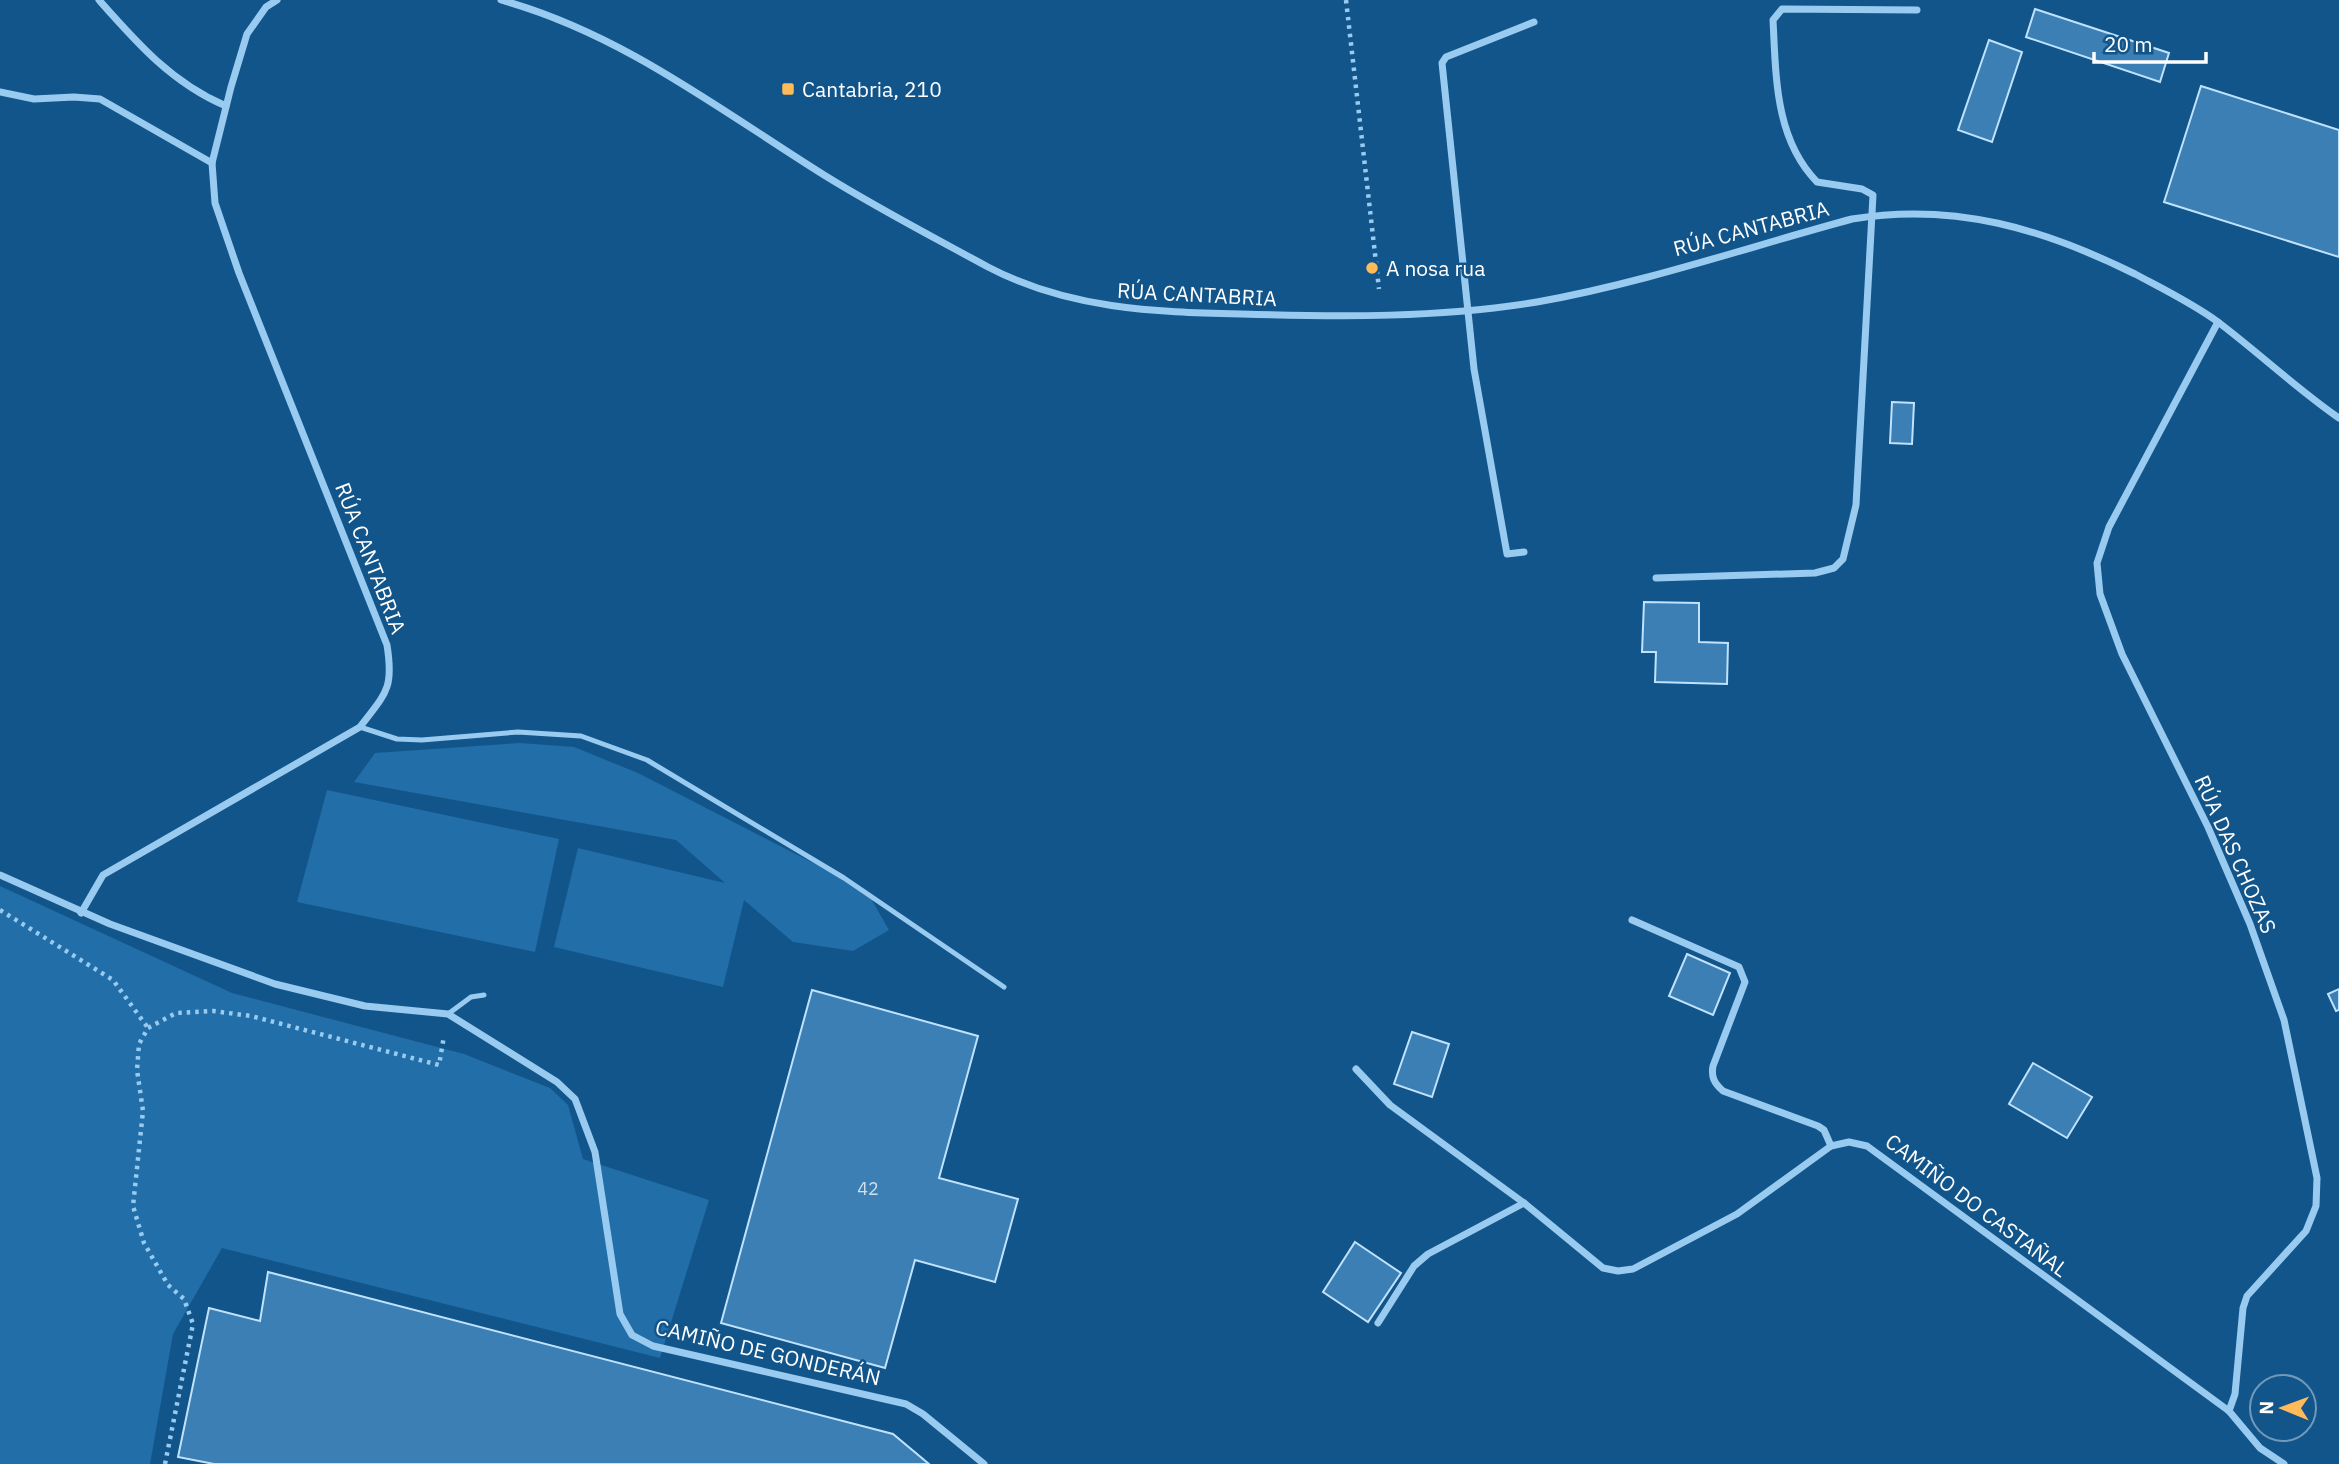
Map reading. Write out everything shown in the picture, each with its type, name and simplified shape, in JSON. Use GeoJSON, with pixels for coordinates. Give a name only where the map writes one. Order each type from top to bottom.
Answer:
{"type":"FeatureCollection","features":[{"type":"Feature","properties":{"kind":"street"},"geometry":{"type":"LineString","coordinates":[[99,0],[166,71],[195,93],[226,106]]}},
{"type":"Feature","properties":{"kind":"street","name":"RÚA CANTABRIA"},"geometry":{"type":"LineString","coordinates":[[81,913],[103,875],[360,726],[383,696],[392,674],[387,645],[239,272],[215,203],[212,163],[247,34],[266,7],[277,0]]}},
{"type":"Feature","properties":{"kind":"street","name":"RÚA CANTABRIA"},"geometry":{"type":"LineString","coordinates":[[501,0],[552,18],[658,67],[826,176],[895,215],[993,269],[1073,300],[1143,312],[1169,313],[1362,316],[1466,310],[1575,295],[1873,216],[1933,214],[2029,229],[2085,250],[2186,301],[2218,322],[2339,418]]}},
{"type":"Feature","properties":{"kind":"street","name":"RÚA CANTABRIA"},"geometry":{"type":"LineString","coordinates":[[1873,216],[1873,195],[1862,189],[1817,182],[1794,150],[1782,116],[1773,20],[1782,9],[1917,10]]}},
{"type":"Feature","properties":{"kind":"street"},"geometry":{"type":"LineString","coordinates":[[1524,552],[1507,554],[1466,310],[1442,63],[1446,57],[1534,22]]}},
{"type":"Feature","properties":{"kind":"street"},"geometry":{"type":"LineString","coordinates":[[0,92],[34,99],[74,97],[100,100],[212,163]]}},
{"type":"Feature","properties":{"kind":"street"},"geometry":{"type":"LineString","coordinates":[[1656,578],[1815,573],[1834,568],[1843,559],[1856,505],[1873,216]]}},
{"type":"Feature","properties":{"kind":"street","name":"RÚA DAS CHOZAS"},"geometry":{"type":"LineString","coordinates":[[2218,322],[2109,527],[2097,562],[2101,594],[2122,654],[2208,827],[2263,960],[2284,1020],[2317,1178],[2316,1206],[2306,1231],[2247,1296],[2242,1308],[2235,1394],[2229,1411]]}},
{"type":"Feature","properties":{"kind":"street"},"geometry":{"type":"LineString","coordinates":[[0,874],[81,913]]}},
{"type":"Feature","properties":{"kind":"street","name":"CAMIÑO DE GONDERÁN"},"geometry":{"type":"LineString","coordinates":[[81,913],[198,959],[275,984],[365,1006],[448,1014],[557,1082],[575,1099],[596,1152],[614,1287],[620,1314],[632,1335],[653,1346],[906,1404],[923,1414],[984,1464]]}},
{"type":"Feature","properties":{"kind":"street"},"geometry":{"type":"LineString","coordinates":[[1356,1069],[1390,1105],[1524,1203],[1603,1268],[1618,1271],[1633,1269],[1737,1214],[1831,1146],[1824,1130],[1818,1126],[1723,1091],[1712,1076],[1713,1066],[1745,982],[1739,967],[1632,920]]}},
{"type":"Feature","properties":{"kind":"street","name":"CAMIÑO DO CASTAÑAL"},"geometry":{"type":"LineString","coordinates":[[1831,1146],[1849,1142],[1867,1146],[2229,1411],[2260,1448],[2284,1464]]}},
{"type":"Feature","properties":{"kind":"street"},"geometry":{"type":"LineString","coordinates":[[1378,1323],[1414,1266],[1428,1254],[1524,1203]]}},
{"type":"Feature","properties":{"kind":"lane"},"geometry":{"type":"LineString","coordinates":[[360,726],[397,739],[422,740],[518,732],[582,736],[647,760],[844,878],[1004,987]]}},
{"type":"Feature","properties":{"kind":"lane"},"geometry":{"type":"LineString","coordinates":[[448,1014],[471,997],[484,995]]}},
{"type":"Feature","properties":{"kind":"path"},"geometry":{"type":"LineString","coordinates":[[1346,0],[1379,289]]}},
{"type":"Feature","properties":{"kind":"path"},"geometry":{"type":"LineString","coordinates":[[0,910],[113,980],[148,1028]]}},
{"type":"Feature","properties":{"kind":"path"},"geometry":{"type":"LineString","coordinates":[[165,1464],[193,1324],[184,1299],[168,1285],[144,1243],[134,1206],[143,1111],[137,1070],[139,1044],[148,1028],[176,1013],[213,1011],[239,1014],[439,1065],[448,1014]]}},
{"type":"Feature","properties":{"kind":"shaded area"},"geometry":{"type":"Polygon","coordinates":[[[520,743],[574,747],[638,773],[866,890],[889,930],[853,951],[793,942],[744,900],[723,987],[554,947],[578,848],[725,883],[676,840],[354,782],[375,753],[520,743]]]}},
{"type":"Feature","properties":{"kind":"shaded area"},"geometry":{"type":"Polygon","coordinates":[[[327,790],[559,839],[535,952],[297,902],[327,790]]]}},
{"type":"Feature","properties":{"kind":"shaded area"},"geometry":{"type":"Polygon","coordinates":[[[0,886],[232,993],[464,1054],[550,1088],[568,1105],[583,1159],[709,1200],[660,1358],[222,1248],[173,1334],[150,1464],[0,1464],[0,886]]]}},
{"type":"Feature","properties":{"kind":"building"},"geometry":{"type":"Polygon","coordinates":[[[2035,9],[2169,53],[2160,82],[2026,37],[2035,9]]]}},
{"type":"Feature","properties":{"kind":"building"},"geometry":{"type":"Polygon","coordinates":[[[1989,40],[2022,52],[1992,142],[1958,130],[1989,40]]]}},
{"type":"Feature","properties":{"kind":"building"},"geometry":{"type":"Polygon","coordinates":[[[2201,86],[2339,130],[2339,257],[2164,202],[2201,86]]]}},
{"type":"Feature","properties":{"kind":"building"},"geometry":{"type":"Polygon","coordinates":[[[1892,402],[1914,403],[1912,444],[1890,443],[1892,402]]]}},
{"type":"Feature","properties":{"kind":"building"},"geometry":{"type":"Polygon","coordinates":[[[1644,602],[1699,603],[1699,642],[1728,643],[1727,684],[1655,682],[1656,652],[1642,652],[1644,602]]]}},
{"type":"Feature","properties":{"kind":"building"},"geometry":{"type":"Polygon","coordinates":[[[1687,954],[1730,973],[1713,1015],[1669,996],[1687,954]]]}},
{"type":"Feature","properties":{"kind":"building"},"geometry":{"type":"Polygon","coordinates":[[[2339,989],[2339,1010],[2336,1011],[2328,994],[2339,989]]]}},
{"type":"Feature","properties":{"kind":"building"},"geometry":{"type":"Polygon","coordinates":[[[812,990],[978,1036],[939,1178],[1018,1199],[995,1282],[915,1260],[885,1368],[721,1323],[812,990]]]}},
{"type":"Feature","properties":{"kind":"building"},"geometry":{"type":"Polygon","coordinates":[[[1412,1032],[1449,1044],[1432,1097],[1394,1084],[1412,1032]]]}},
{"type":"Feature","properties":{"kind":"building"},"geometry":{"type":"Polygon","coordinates":[[[2033,1063],[2092,1097],[2067,1138],[2009,1104],[2033,1063]]]}},
{"type":"Feature","properties":{"kind":"building"},"geometry":{"type":"Polygon","coordinates":[[[1355,1242],[1401,1273],[1368,1322],[1323,1292],[1355,1242]]]}},
{"type":"Feature","properties":{"kind":"building"},"geometry":{"type":"Polygon","coordinates":[[[268,1272],[893,1434],[929,1464],[214,1464],[178,1457],[209,1308],[260,1321],[268,1272]]]}},
{"type":"Feature","properties":{"kind":"place","name":"Cantabria, 210"},"geometry":{"type":"Point","coordinates":[788,89]}},
{"type":"Feature","properties":{"kind":"place","name":"A nosa rua"},"geometry":{"type":"Point","coordinates":[1372,268]}}]}
